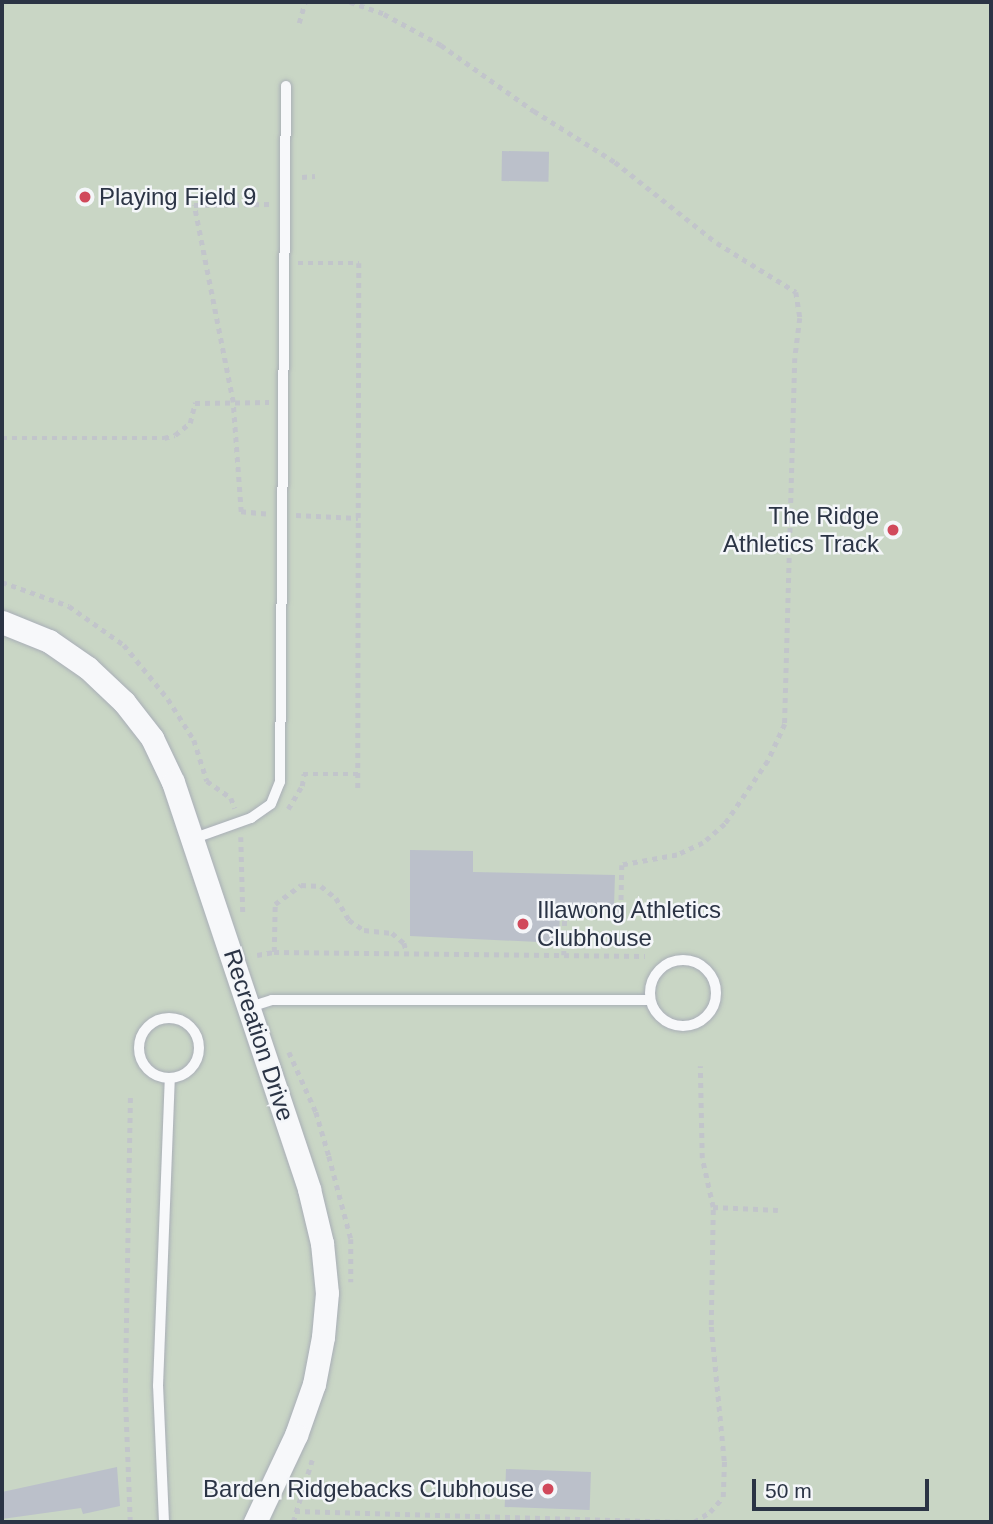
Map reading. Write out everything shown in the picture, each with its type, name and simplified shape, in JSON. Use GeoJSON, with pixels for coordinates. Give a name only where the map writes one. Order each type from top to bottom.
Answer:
{"type":"FeatureCollection","features":[{"type":"Feature","properties":{"kind":"street","name":"Recreation Drive"},"geometry":{"type":"LineString","coordinates":[[2,621],[49,641],[88,668],[124,702],[152,738],[173,782],[309,1189],[322,1243],[327,1293],[314,1384],[296,1435],[255,1522]]}},
{"type":"Feature","properties":{"kind":"lane"},"geometry":{"type":"LineString","coordinates":[[192,839],[241,822],[271,804],[281,774],[283,204],[286,86]]}},
{"type":"Feature","properties":{"kind":"lane"},"geometry":{"type":"LineString","coordinates":[[687,959],[706,968],[716,986],[714,1006],[700,1021],[690,1025],[680,1026],[661,1018],[650,1000],[652,979],[658,970],[676,960],[687,959]]}},
{"type":"Feature","properties":{"kind":"lane"},"geometry":{"type":"LineString","coordinates":[[250,1007],[272,1000],[650,1000]]}},
{"type":"Feature","properties":{"kind":"lane"},"geometry":{"type":"LineString","coordinates":[[167,1017],[181,1020],[192,1028],[198,1040],[199,1053],[193,1066],[183,1075],[170,1078],[156,1076],[145,1068],[139,1055],[138,1042],[144,1030],[154,1021],[167,1017]]}},
{"type":"Feature","properties":{"kind":"lane"},"geometry":{"type":"LineString","coordinates":[[164,1522],[158,1386],[170,1078]]}},
{"type":"Feature","properties":{"kind":"path"},"geometry":{"type":"LineString","coordinates":[[299,23],[305,2]]}},
{"type":"Feature","properties":{"kind":"path"},"geometry":{"type":"LineString","coordinates":[[350,2],[384,14],[441,45],[534,111],[615,162],[717,243],[796,292],[800,318],[796,358],[785,724],[768,761],[732,813],[703,843],[677,855],[622,865],[621,912],[565,911],[564,955]]}},
{"type":"Feature","properties":{"kind":"path"},"geometry":{"type":"LineString","coordinates":[[283,204],[194,205],[233,402],[241,512],[358,518]]}},
{"type":"Feature","properties":{"kind":"path"},"geometry":{"type":"LineString","coordinates":[[283,262],[359,263],[358,788]]}},
{"type":"Feature","properties":{"kind":"path"},"geometry":{"type":"LineString","coordinates":[[2,438],[164,438],[175,435],[190,423],[195,403],[284,402]]}},
{"type":"Feature","properties":{"kind":"path"},"geometry":{"type":"LineString","coordinates":[[281,774],[358,774]]}},
{"type":"Feature","properties":{"kind":"path"},"geometry":{"type":"LineString","coordinates":[[241,822],[242,909],[246,920]]}},
{"type":"Feature","properties":{"kind":"path"},"geometry":{"type":"LineString","coordinates":[[274,952],[275,904],[301,886],[321,887],[336,898],[349,920],[364,930],[392,933],[404,943],[407,953]]}},
{"type":"Feature","properties":{"kind":"path"},"geometry":{"type":"LineString","coordinates":[[253,943],[272,1000]]}},
{"type":"Feature","properties":{"kind":"path"},"geometry":{"type":"LineString","coordinates":[[257,955],[274,952],[645,956]]}},
{"type":"Feature","properties":{"kind":"path"},"geometry":{"type":"LineString","coordinates":[[294,1511],[694,1522],[710,1512],[723,1497],[724,1461],[711,1325],[713,1207],[702,1158],[700,1066]]}},
{"type":"Feature","properties":{"kind":"path"},"geometry":{"type":"LineString","coordinates":[[130,1093],[125,1392],[130,1522]]}},
{"type":"Feature","properties":{"kind":"path"},"geometry":{"type":"LineString","coordinates":[[713,1207],[778,1210]]}},
{"type":"Feature","properties":{"kind":"green space"},"geometry":{"type":"Polygon","coordinates":[[[2,2],[991,2],[991,1522],[2,1522],[2,2]]]}},
{"type":"Feature","properties":{"kind":"building"},"geometry":{"type":"Polygon","coordinates":[[[502,151],[549,152],[548,182],[501,181],[502,151]]]}},
{"type":"Feature","properties":{"kind":"building"},"geometry":{"type":"Polygon","coordinates":[[[410,850],[473,851],[473,872],[615,875],[614,907],[560,906],[559,943],[410,936],[410,850]]]}},
{"type":"Feature","properties":{"kind":"building"},"geometry":{"type":"Polygon","coordinates":[[[117,1467],[120,1506],[83,1514],[81,1508],[2,1519],[2,1492],[117,1467]]]}},
{"type":"Feature","properties":{"kind":"building","name":"Barden Ridgebacks Clubhouse"},"geometry":{"type":"Polygon","coordinates":[[[506,1469],[591,1472],[590,1510],[505,1507],[506,1469]]]}},
{"type":"Feature","properties":{"kind":"place","name":"Playing Field 9"},"geometry":{"type":"Point","coordinates":[85,197]}},
{"type":"Feature","properties":{"kind":"place","name":"The Ridge Athletics Track"},"geometry":{"type":"Point","coordinates":[893,530]}},
{"type":"Feature","properties":{"kind":"place","name":"Illawong Athletics Clubhouse"},"geometry":{"type":"Point","coordinates":[523,924]}},
{"type":"Feature","properties":{"kind":"place","name":"Barden Ridgebacks Clubhouse"},"geometry":{"type":"Point","coordinates":[548,1489]}}]}
